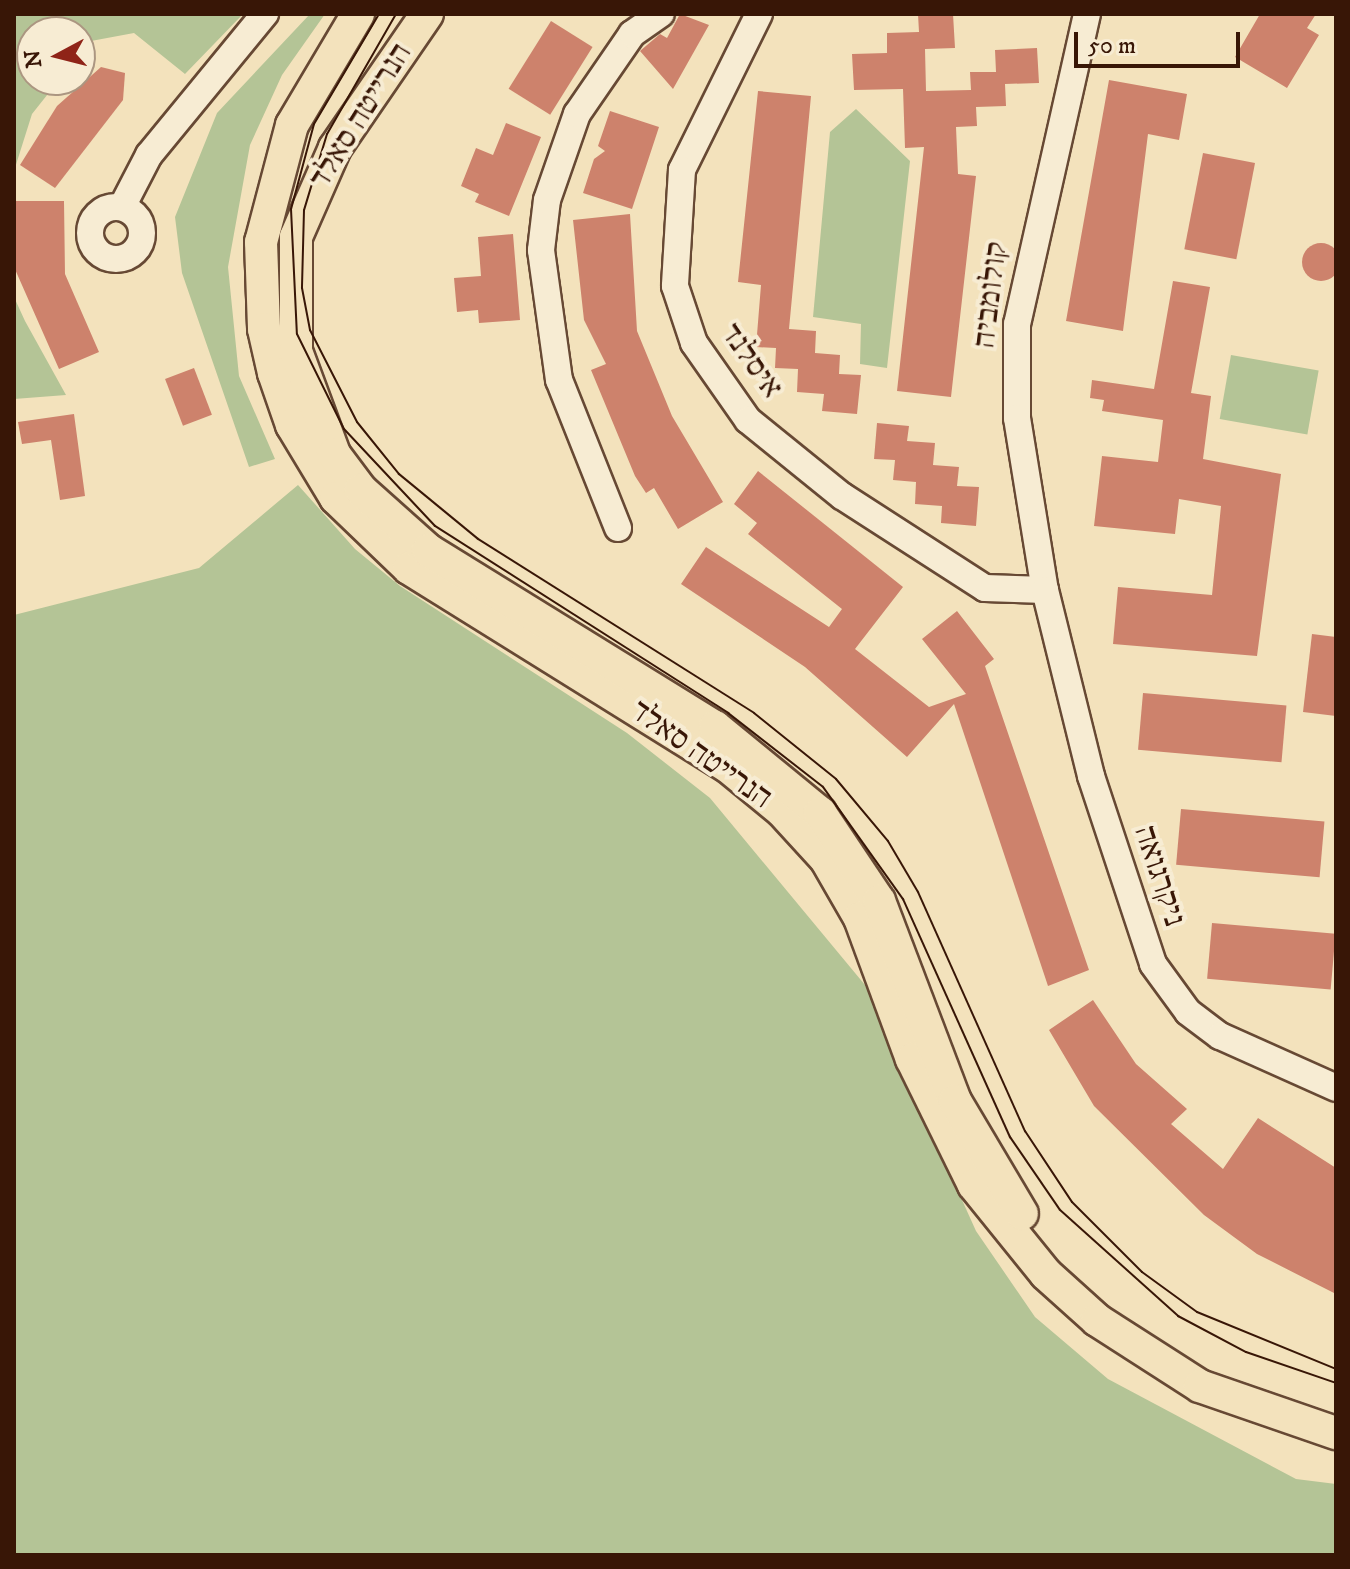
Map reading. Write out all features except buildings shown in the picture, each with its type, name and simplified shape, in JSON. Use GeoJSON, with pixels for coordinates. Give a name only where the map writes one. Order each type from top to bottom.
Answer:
{"type":"FeatureCollection","features":[{"type":"Feature","properties":{"kind":"main road","name":"הנרייטה סאלד"},"geometry":{"type":"LineString","coordinates":[[358,14],[292,125],[261,242],[264,329],[274,373],[292,425],[328,487],[409,568],[726,765],[818,849],[860,918],[940,1123],[974,1185],[1046,1274],[1097,1320],[1200,1386],[1336,1433]]}},
{"type":"Feature","properties":{"kind":"main road","name":"הנרייטה סאלד"},"geometry":{"type":"LineString","coordinates":[[427,14],[335,148],[296,237],[296,351],[334,454],[361,490],[428,550],[715,727],[820,813],[879,901],[979,1149],[1056,1256],[1176,1350],[1265,1390],[1336,1411]]}},
{"type":"Feature","properties":{"kind":"street"},"geometry":{"type":"LineString","coordinates":[[122,207],[149,155],[265,14]]}},
{"type":"Feature","properties":{"kind":"street"},"geometry":{"type":"LineString","coordinates":[[618,528],[559,380],[541,250],[547,200],[577,114],[632,34],[661,14]]}},
{"type":"Feature","properties":{"kind":"street","name":"איסלנד"},"geometry":{"type":"LineString","coordinates":[[759,14],[682,170],[675,286],[694,343],[748,420],[842,496],[985,588],[1045,590]]}},
{"type":"Feature","properties":{"kind":"street","name":"קולומביה"},"geometry":{"type":"LineString","coordinates":[[1045,590],[1017,418],[1017,324],[1087,14]]}},
{"type":"Feature","properties":{"kind":"street","name":"ניקרגואה"},"geometry":{"type":"LineString","coordinates":[[1045,590],[1091,776],[1153,964],[1188,1012],[1220,1036],[1336,1088]]}},
{"type":"Feature","properties":{"kind":"green space"},"geometry":{"type":"Polygon","coordinates":[[[14,14],[243,14],[185,74],[134,33],[96,40],[96,16],[16,16],[16,96],[46,96],[32,114],[14,171],[14,14]]]}},
{"type":"Feature","properties":{"kind":"green space"},"geometry":{"type":"Polygon","coordinates":[[[310,14],[325,14],[282,75],[250,145],[228,267],[239,376],[275,459],[249,467],[182,273],[175,217],[217,113],[310,14]]]}},
{"type":"Feature","properties":{"kind":"green space"},"geometry":{"type":"Polygon","coordinates":[[[856,109],[910,161],[887,368],[860,364],[861,324],[813,317],[830,132],[856,109]]]}},
{"type":"Feature","properties":{"kind":"green space"},"geometry":{"type":"Polygon","coordinates":[[[14,297],[25,321],[66,395],[14,399],[14,297]]]}},
{"type":"Feature","properties":{"kind":"green space"},"geometry":{"type":"Polygon","coordinates":[[[1231,355],[1319,370],[1307,434],[1220,419],[1231,355]]]}},
{"type":"Feature","properties":{"kind":"green space"},"geometry":{"type":"Polygon","coordinates":[[[298,485],[355,549],[400,586],[627,733],[710,798],[865,985],[976,1231],[1035,1317],[1108,1379],[1296,1479],[1336,1484],[1336,1555],[14,1555],[14,615],[199,568],[298,485]]]}},
{"type":"Feature","properties":{"kind":"tram line"},"geometry":{"type":"LineString","coordinates":[[379,14],[314,124],[291,209],[297,334],[344,429],[435,526],[728,713],[823,787],[903,899],[1010,1137],[1060,1210],[1178,1316],[1246,1352],[1336,1383]]}},
{"type":"Feature","properties":{"kind":"tram line"},"geometry":{"type":"LineString","coordinates":[[396,14],[327,134],[304,210],[302,288],[310,330],[357,422],[399,474],[478,539],[754,713],[836,779],[888,841],[918,892],[1025,1131],[1072,1202],[1142,1272],[1197,1312],[1336,1369]]}}]}
